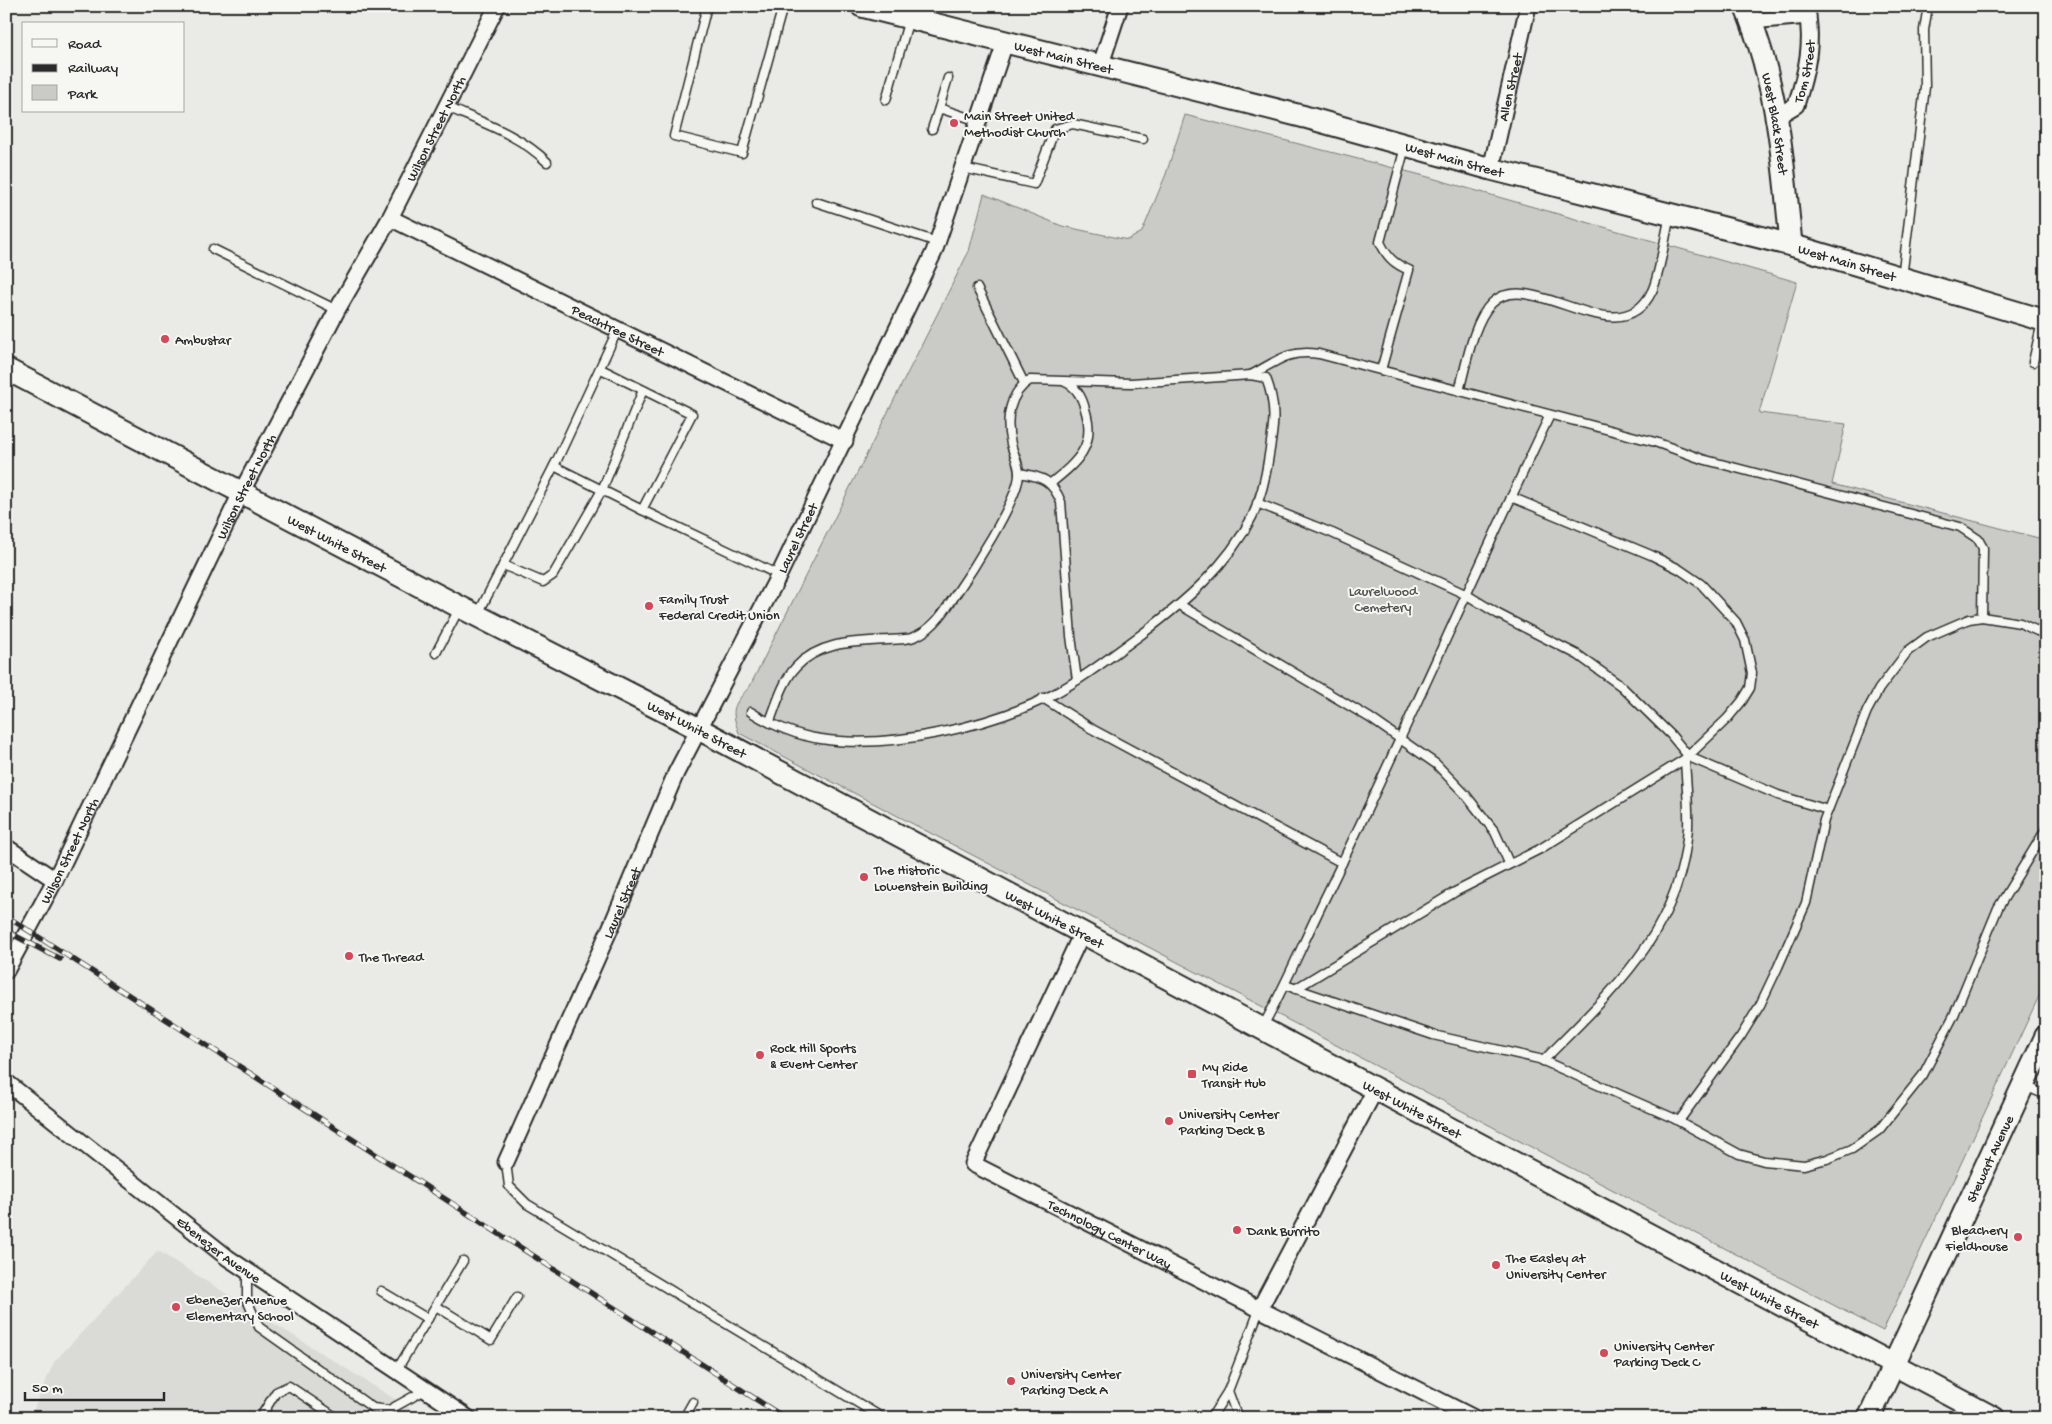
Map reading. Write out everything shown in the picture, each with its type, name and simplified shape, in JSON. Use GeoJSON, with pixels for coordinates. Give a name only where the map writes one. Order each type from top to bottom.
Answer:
{"type":"FeatureCollection","features":[{"type":"Feature","properties":{"kind":"street","name":"Wilson Street North"},"geometry":{"type":"LineString","coordinates":[[6,970],[55,880],[241,493],[337,310],[390,218],[497,6]]}},
{"type":"Feature","properties":{"kind":"street","name":"West Main Street"},"geometry":{"type":"LineString","coordinates":[[862,6],[1305,117],[1491,169],[1791,245],[2044,321]]}},
{"type":"Feature","properties":{"kind":"street"},"geometry":{"type":"LineString","coordinates":[[1100,67],[1120,6]]}},
{"type":"Feature","properties":{"kind":"street","name":"Allen Street"},"geometry":{"type":"LineString","coordinates":[[1491,169],[1528,6]]}},
{"type":"Feature","properties":{"kind":"street","name":"Tom Street"},"geometry":{"type":"LineString","coordinates":[[1748,14],[1807,11],[1811,36],[1801,90],[1796,104],[1776,117]]}},
{"type":"Feature","properties":{"kind":"street","name":"West Black Street"},"geometry":{"type":"LineString","coordinates":[[1748,14],[1770,84],[1776,117],[1791,245]]}},
{"type":"Feature","properties":{"kind":"street","name":"Laurel Street"},"geometry":{"type":"LineString","coordinates":[[506,1162],[613,922],[676,773],[779,575],[845,441],[937,242],[1005,43]]}},
{"type":"Feature","properties":{"kind":"street","name":"Peachtree Street"},"geometry":{"type":"LineString","coordinates":[[390,218],[617,331],[845,441]]}},
{"type":"Feature","properties":{"kind":"street","name":"West White Street"},"geometry":{"type":"LineString","coordinates":[[6,369],[468,612],[699,729],[1261,1030],[1994,1418]]}},
{"type":"Feature","properties":{"kind":"street"},"geometry":{"type":"LineString","coordinates":[[6,847],[55,880]]}},
{"type":"Feature","properties":{"kind":"street","name":"Technology Center Way"},"geometry":{"type":"LineString","coordinates":[[1082,933],[973,1164],[1474,1418]]}},
{"type":"Feature","properties":{"kind":"street","name":"Stewart Avenue"},"geometry":{"type":"LineString","coordinates":[[1869,1418],[2046,1036]]}},
{"type":"Feature","properties":{"kind":"street","name":"Ebenezer Avenue"},"geometry":{"type":"LineString","coordinates":[[6,1082],[246,1270],[468,1418]]}},
{"type":"Feature","properties":{"kind":"street"},"geometry":{"type":"LineString","coordinates":[[1260,1308],[1375,1090]]}},
{"type":"Feature","properties":{"kind":"lane"},"geometry":{"type":"LineString","coordinates":[[707,6],[674,136],[742,153],[782,6]]}},
{"type":"Feature","properties":{"kind":"lane"},"geometry":{"type":"LineString","coordinates":[[1902,278],[1924,87],[1924,30],[1928,6]]}},
{"type":"Feature","properties":{"kind":"lane"},"geometry":{"type":"LineString","coordinates":[[886,100],[909,19]]}},
{"type":"Feature","properties":{"kind":"lane"},"geometry":{"type":"LineString","coordinates":[[932,129],[948,78]]}},
{"type":"Feature","properties":{"kind":"lane"},"geometry":{"type":"LineString","coordinates":[[447,107],[507,133],[539,154],[547,162]]}},
{"type":"Feature","properties":{"kind":"lane"},"geometry":{"type":"LineString","coordinates":[[938,108],[978,122]]}},
{"type":"Feature","properties":{"kind":"lane"},"geometry":{"type":"LineString","coordinates":[[962,168],[1034,184],[1055,129],[1073,124],[1143,139]]}},
{"type":"Feature","properties":{"kind":"lane"},"geometry":{"type":"LineString","coordinates":[[1381,370],[1409,270],[1397,265],[1386,256],[1380,242],[1406,145]]}},
{"type":"Feature","properties":{"kind":"lane"},"geometry":{"type":"LineString","coordinates":[[816,202],[937,242]]}},
{"type":"Feature","properties":{"kind":"lane"},"geometry":{"type":"LineString","coordinates":[[1459,392],[1481,318],[1493,302],[1508,294],[1529,293],[1602,316],[1621,316],[1640,307],[1652,291],[1670,214]]}},
{"type":"Feature","properties":{"kind":"lane"},"geometry":{"type":"LineString","coordinates":[[213,249],[337,310]]}},
{"type":"Feature","properties":{"kind":"lane"},"geometry":{"type":"LineString","coordinates":[[977,288],[1024,383]]}},
{"type":"Feature","properties":{"kind":"lane"},"geometry":{"type":"LineString","coordinates":[[2033,362],[2044,321]]}},
{"type":"Feature","properties":{"kind":"lane"},"geometry":{"type":"LineString","coordinates":[[436,653],[503,565],[554,466],[601,369],[617,331]]}},
{"type":"Feature","properties":{"kind":"lane"},"geometry":{"type":"LineString","coordinates":[[1251,374],[1282,357],[1304,352],[1381,370],[1655,442],[1702,459],[1960,527],[1978,539],[1982,548],[1982,617]]}},
{"type":"Feature","properties":{"kind":"lane"},"geometry":{"type":"LineString","coordinates":[[601,369],[692,414],[642,510]]}},
{"type":"Feature","properties":{"kind":"lane"},"geometry":{"type":"LineString","coordinates":[[751,712],[770,722],[819,739],[837,741],[881,740],[939,732],[999,717],[1043,698],[1077,680],[1180,605],[1213,573],[1234,546],[1252,516],[1265,480],[1275,418],[1273,398],[1266,378],[1251,374],[1131,383],[1030,380],[1024,383],[1020,386],[1012,400],[1009,414],[1011,445],[1020,473],[1016,489],[961,587],[933,625],[911,638],[844,644],[811,654],[796,667],[787,680],[770,722]]}},
{"type":"Feature","properties":{"kind":"lane"},"geometry":{"type":"LineString","coordinates":[[1051,483],[1077,461],[1086,446],[1090,433],[1081,397],[1072,385],[1064,381]]}},
{"type":"Feature","properties":{"kind":"lane"},"geometry":{"type":"LineString","coordinates":[[503,565],[543,582],[553,575],[602,490],[643,390]]}},
{"type":"Feature","properties":{"kind":"lane"},"geometry":{"type":"LineString","coordinates":[[1261,1030],[1285,985],[1550,415]]}},
{"type":"Feature","properties":{"kind":"lane"},"geometry":{"type":"LineString","coordinates":[[554,466],[779,575]]}},
{"type":"Feature","properties":{"kind":"lane"},"geometry":{"type":"LineString","coordinates":[[1020,473],[1036,476],[1051,483],[1057,492],[1063,513],[1071,636],[1077,680]]}},
{"type":"Feature","properties":{"kind":"lane"},"geometry":{"type":"LineString","coordinates":[[1295,988],[1455,892],[1540,849],[1687,758],[1727,719],[1750,688],[1752,673],[1745,640],[1736,622],[1701,584],[1678,569],[1626,544],[1511,497]]}},
{"type":"Feature","properties":{"kind":"lane"},"geometry":{"type":"LineString","coordinates":[[1257,503],[1316,526],[1467,595],[1599,669],[1647,710],[1687,758],[1778,795],[1828,810]]}},
{"type":"Feature","properties":{"kind":"lane"},"geometry":{"type":"LineString","coordinates":[[1180,605],[1401,738],[1436,764],[1465,794],[1495,832],[1510,863]]}},
{"type":"Feature","properties":{"kind":"lane"},"geometry":{"type":"LineString","coordinates":[[1679,1121],[1741,1036],[1760,1005],[1806,903],[1828,810],[1867,712],[1895,667],[1908,651],[1927,637],[1969,619],[1982,617],[2020,623],[2046,635]]}},
{"type":"Feature","properties":{"kind":"lane"},"geometry":{"type":"LineString","coordinates":[[1043,698],[1092,729],[1342,863]]}},
{"type":"Feature","properties":{"kind":"lane"},"geometry":{"type":"LineString","coordinates":[[1543,1061],[1628,974],[1661,925],[1679,878],[1685,853],[1688,827],[1687,758]]}},
{"type":"Feature","properties":{"kind":"lane"},"geometry":{"type":"LineString","coordinates":[[1285,985],[1433,1035],[1543,1061],[1679,1121],[1739,1154],[1764,1161],[1804,1165],[1827,1159],[1852,1149],[1878,1130],[1923,1075],[1954,1015],[1998,908],[2046,829]]}},
{"type":"Feature","properties":{"kind":"lane"},"geometry":{"type":"LineString","coordinates":[[2023,1085],[2046,1095]]}},
{"type":"Feature","properties":{"kind":"lane"},"geometry":{"type":"LineString","coordinates":[[506,1162],[509,1186],[527,1204],[883,1418]]}},
{"type":"Feature","properties":{"kind":"lane"},"geometry":{"type":"LineString","coordinates":[[396,1370],[463,1261]]}},
{"type":"Feature","properties":{"kind":"lane"},"geometry":{"type":"LineString","coordinates":[[246,1270],[247,1300],[259,1327],[373,1408],[389,1410],[425,1390]]}},
{"type":"Feature","properties":{"kind":"lane"},"geometry":{"type":"LineString","coordinates":[[381,1291],[428,1319]]}},
{"type":"Feature","properties":{"kind":"lane"},"geometry":{"type":"LineString","coordinates":[[436,1306],[491,1340],[517,1297]]}},
{"type":"Feature","properties":{"kind":"lane"},"geometry":{"type":"LineString","coordinates":[[1212,1417],[1228,1391],[1260,1308]]}},
{"type":"Feature","properties":{"kind":"lane"},"geometry":{"type":"LineString","coordinates":[[260,1418],[276,1392],[290,1386],[337,1418]]}},
{"type":"Feature","properties":{"kind":"lane"},"geometry":{"type":"LineString","coordinates":[[1228,1391],[1238,1418]]}},
{"type":"Feature","properties":{"kind":"lane"},"geometry":{"type":"LineString","coordinates":[[684,1418],[693,1402]]}},
{"type":"Feature","properties":{"kind":"shaded area","name":"Ebenezer Avenue Elementary School"},"geometry":{"type":"Polygon","coordinates":[[[158,1251],[425,1418],[30,1418],[54,1362],[158,1251]]]}},
{"type":"Feature","properties":{"kind":"green space","name":"Laurelwood Cemetery"},"geometry":{"type":"Polygon","coordinates":[[[1185,115],[1421,175],[1797,282],[1759,413],[1846,424],[1832,484],[2046,540],[2046,981],[1883,1331],[739,733],[734,712],[737,703],[750,686],[969,251],[984,194],[1062,226],[1128,240],[1142,232],[1166,174],[1185,115]]]}},
{"type":"Feature","properties":{"kind":"railway"},"geometry":{"type":"LineString","coordinates":[[6,916],[785,1418]]}},
{"type":"Feature","properties":{"kind":"railway"},"geometry":{"type":"LineString","coordinates":[[6,931],[60,959]]}},
{"type":"Feature","properties":{"kind":"place","name":"Main Street United Methodist Church"},"geometry":{"type":"Point","coordinates":[954,123]}},
{"type":"Feature","properties":{"kind":"place","name":"Ambustar"},"geometry":{"type":"Point","coordinates":[165,339]}},
{"type":"Feature","properties":{"kind":"place","name":"Family Trust Federal Credit Union"},"geometry":{"type":"Point","coordinates":[649,606]}},
{"type":"Feature","properties":{"kind":"place","name":"The Historic Lowenstein Building"},"geometry":{"type":"Point","coordinates":[864,877]}},
{"type":"Feature","properties":{"kind":"place","name":"The Thread"},"geometry":{"type":"Point","coordinates":[349,956]}},
{"type":"Feature","properties":{"kind":"place","name":"Rock Hill Sports & Event Center"},"geometry":{"type":"Point","coordinates":[760,1055]}},
{"type":"Feature","properties":{"kind":"place","name":"My Ride Transit Hub"},"geometry":{"type":"Point","coordinates":[1192,1074]}},
{"type":"Feature","properties":{"kind":"place","name":"University Center Parking Deck B"},"geometry":{"type":"Point","coordinates":[1169,1121]}},
{"type":"Feature","properties":{"kind":"place","name":"Dank Burrito"},"geometry":{"type":"Point","coordinates":[1237,1230]}},
{"type":"Feature","properties":{"kind":"place","name":"Bleachery Fieldhouse"},"geometry":{"type":"Point","coordinates":[2018,1237]}},
{"type":"Feature","properties":{"kind":"place","name":"The Easley at University Center"},"geometry":{"type":"Point","coordinates":[1496,1265]}},
{"type":"Feature","properties":{"kind":"place","name":"Ebenezer Avenue Elementary School"},"geometry":{"type":"Point","coordinates":[176,1307]}},
{"type":"Feature","properties":{"kind":"place","name":"University Center Parking Deck C"},"geometry":{"type":"Point","coordinates":[1604,1353]}},
{"type":"Feature","properties":{"kind":"place","name":"University Center Parking Deck A"},"geometry":{"type":"Point","coordinates":[1011,1381]}}]}
